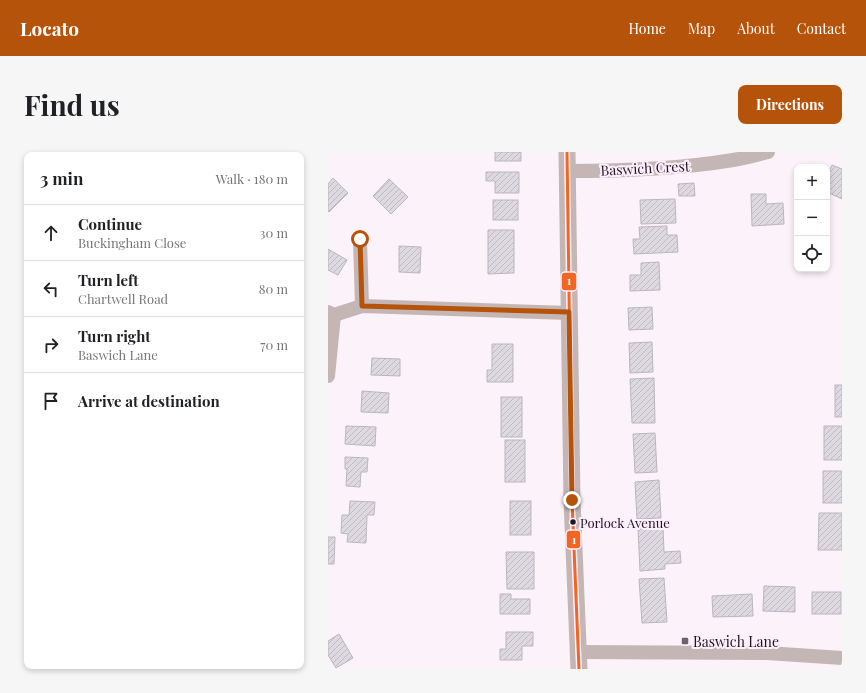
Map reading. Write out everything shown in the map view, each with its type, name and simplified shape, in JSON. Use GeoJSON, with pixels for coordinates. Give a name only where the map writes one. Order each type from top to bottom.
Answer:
{"type":"FeatureCollection","features":[{"type":"Feature","properties":{"kind":"street"},"geometry":{"type":"LineString","coordinates":[[567,152],[572,500],[579,669]]}},
{"type":"Feature","properties":{"kind":"street","name":"Baswich Crest"},"geometry":{"type":"LineString","coordinates":[[568,171],[624,171],[691,166],[734,160],[768,152]]}},
{"type":"Feature","properties":{"kind":"street"},"geometry":{"type":"LineString","coordinates":[[360,239],[362,306]]}},
{"type":"Feature","properties":{"kind":"street"},"geometry":{"type":"LineString","coordinates":[[328,376],[331,314],[362,306],[569,312]]}},
{"type":"Feature","properties":{"kind":"street"},"geometry":{"type":"LineString","coordinates":[[578,652],[767,653],[842,658]]}},
{"type":"Feature","properties":{"kind":"building"},"geometry":{"type":"Polygon","coordinates":[[[495,152],[521,152],[521,161],[495,161],[495,152]]]}},
{"type":"Feature","properties":{"kind":"building"},"geometry":{"type":"Polygon","coordinates":[[[832,165],[842,169],[842,199],[830,193],[830,169],[832,165]]]}},
{"type":"Feature","properties":{"kind":"building"},"geometry":{"type":"Polygon","coordinates":[[[486,172],[519,172],[519,193],[495,193],[495,181],[486,181],[486,172]]]}},
{"type":"Feature","properties":{"kind":"building"},"geometry":{"type":"Polygon","coordinates":[[[333,178],[348,193],[329,212],[328,184],[333,178]]]}},
{"type":"Feature","properties":{"kind":"building"},"geometry":{"type":"Polygon","coordinates":[[[389,179],[408,197],[391,214],[373,196],[389,179]]]}},
{"type":"Feature","properties":{"kind":"building"},"geometry":{"type":"Polygon","coordinates":[[[694,183],[695,196],[679,196],[678,184],[694,183]]]}},
{"type":"Feature","properties":{"kind":"building"},"geometry":{"type":"Polygon","coordinates":[[[751,194],[766,194],[766,204],[783,203],[784,224],[752,226],[751,194]]]}},
{"type":"Feature","properties":{"kind":"building"},"geometry":{"type":"Polygon","coordinates":[[[675,199],[676,223],[641,224],[640,200],[675,199]]]}},
{"type":"Feature","properties":{"kind":"building"},"geometry":{"type":"Polygon","coordinates":[[[493,200],[518,200],[518,220],[493,220],[493,200]]]}},
{"type":"Feature","properties":{"kind":"building"},"geometry":{"type":"Polygon","coordinates":[[[667,226],[667,235],[677,235],[678,252],[634,254],[633,239],[640,239],[639,227],[667,226]]]}},
{"type":"Feature","properties":{"kind":"building"},"geometry":{"type":"Polygon","coordinates":[[[488,230],[514,230],[514,273],[488,274],[488,230]]]}},
{"type":"Feature","properties":{"kind":"building"},"geometry":{"type":"Polygon","coordinates":[[[399,246],[421,247],[420,273],[399,272],[399,246]]]}},
{"type":"Feature","properties":{"kind":"building"},"geometry":{"type":"Polygon","coordinates":[[[328,249],[347,260],[338,275],[328,270],[328,249]]]}},
{"type":"Feature","properties":{"kind":"building"},"geometry":{"type":"Polygon","coordinates":[[[659,262],[660,290],[630,291],[630,275],[641,275],[641,263],[659,262]]]}},
{"type":"Feature","properties":{"kind":"building"},"geometry":{"type":"Polygon","coordinates":[[[652,307],[653,329],[629,330],[628,308],[652,307]]]}},
{"type":"Feature","properties":{"kind":"building"},"geometry":{"type":"Polygon","coordinates":[[[652,342],[653,372],[630,373],[629,343],[652,342]]]}},
{"type":"Feature","properties":{"kind":"building"},"geometry":{"type":"Polygon","coordinates":[[[492,344],[513,344],[513,382],[487,382],[487,370],[492,370],[492,344]]]}},
{"type":"Feature","properties":{"kind":"building"},"geometry":{"type":"Polygon","coordinates":[[[372,358],[400,359],[400,376],[371,375],[372,358]]]}},
{"type":"Feature","properties":{"kind":"building"},"geometry":{"type":"Polygon","coordinates":[[[654,378],[655,423],[632,423],[630,379],[654,378]]]}},
{"type":"Feature","properties":{"kind":"building"},"geometry":{"type":"Polygon","coordinates":[[[835,385],[842,385],[842,417],[835,417],[835,385]]]}},
{"type":"Feature","properties":{"kind":"building"},"geometry":{"type":"Polygon","coordinates":[[[362,391],[389,393],[388,413],[361,412],[362,391]]]}},
{"type":"Feature","properties":{"kind":"building"},"geometry":{"type":"Polygon","coordinates":[[[501,397],[522,397],[522,437],[501,437],[501,397]]]}},
{"type":"Feature","properties":{"kind":"building"},"geometry":{"type":"Polygon","coordinates":[[[346,426],[376,427],[375,446],[345,444],[346,426]]]}},
{"type":"Feature","properties":{"kind":"building"},"geometry":{"type":"Polygon","coordinates":[[[824,426],[842,426],[842,460],[824,460],[824,426]]]}},
{"type":"Feature","properties":{"kind":"building"},"geometry":{"type":"Polygon","coordinates":[[[655,433],[657,472],[635,473],[633,434],[655,433]]]}},
{"type":"Feature","properties":{"kind":"building"},"geometry":{"type":"Polygon","coordinates":[[[505,440],[525,440],[525,482],[505,482],[505,440]]]}},
{"type":"Feature","properties":{"kind":"building"},"geometry":{"type":"Polygon","coordinates":[[[345,457],[368,458],[367,472],[361,472],[360,487],[346,486],[347,469],[345,469],[345,457]]]}},
{"type":"Feature","properties":{"kind":"building"},"geometry":{"type":"Polygon","coordinates":[[[823,471],[842,471],[842,503],[823,503],[823,471]]]}},
{"type":"Feature","properties":{"kind":"building"},"geometry":{"type":"Polygon","coordinates":[[[659,480],[661,518],[637,519],[635,482],[659,480]]]}},
{"type":"Feature","properties":{"kind":"building"},"geometry":{"type":"Polygon","coordinates":[[[350,501],[375,502],[374,515],[367,515],[366,543],[347,542],[348,534],[341,533],[342,515],[349,515],[350,501]]]}},
{"type":"Feature","properties":{"kind":"building"},"geometry":{"type":"Polygon","coordinates":[[[510,501],[531,501],[531,535],[510,535],[510,501]]]}},
{"type":"Feature","properties":{"kind":"building"},"geometry":{"type":"Polygon","coordinates":[[[819,513],[842,513],[842,550],[818,550],[819,513]]]}},
{"type":"Feature","properties":{"kind":"building"},"geometry":{"type":"Polygon","coordinates":[[[663,527],[664,552],[680,551],[681,563],[665,564],[665,569],[640,571],[638,529],[663,527]]]}},
{"type":"Feature","properties":{"kind":"building"},"geometry":{"type":"Polygon","coordinates":[[[328,537],[335,537],[334,564],[328,564],[328,537]]]}},
{"type":"Feature","properties":{"kind":"building"},"geometry":{"type":"Polygon","coordinates":[[[506,552],[534,552],[534,589],[507,589],[506,552]]]}},
{"type":"Feature","properties":{"kind":"building"},"geometry":{"type":"Polygon","coordinates":[[[664,578],[667,622],[642,623],[639,579],[664,578]]]}},
{"type":"Feature","properties":{"kind":"building"},"geometry":{"type":"Polygon","coordinates":[[[764,586],[795,587],[795,612],[763,611],[764,586]]]}},
{"type":"Feature","properties":{"kind":"building"},"geometry":{"type":"Polygon","coordinates":[[[812,592],[841,592],[841,614],[812,614],[812,592]]]}},
{"type":"Feature","properties":{"kind":"building"},"geometry":{"type":"Polygon","coordinates":[[[500,594],[511,594],[511,599],[530,599],[530,614],[500,614],[500,594]]]}},
{"type":"Feature","properties":{"kind":"building"},"geometry":{"type":"Polygon","coordinates":[[[752,594],[753,616],[713,617],[712,596],[752,594]]]}},
{"type":"Feature","properties":{"kind":"building"},"geometry":{"type":"Polygon","coordinates":[[[506,632],[533,632],[533,646],[522,646],[522,660],[500,660],[500,649],[506,649],[506,632]]]}},
{"type":"Feature","properties":{"kind":"building"},"geometry":{"type":"Polygon","coordinates":[[[339,634],[353,658],[336,668],[328,655],[328,641],[339,634]]]}},
{"type":"Feature","properties":{"kind":"transit line","name":"1"},"geometry":{"type":"LineString","coordinates":[[567,152],[572,500],[579,669]]}},
{"type":"Feature","properties":{"kind":"place","name":"Porlock Avenue"},"geometry":{"type":"Point","coordinates":[573,522]}},
{"type":"Feature","properties":{"kind":"place","name":"Baswich Lane"},"geometry":{"type":"Point","coordinates":[685,641]}},
{"type":"Feature","properties":{"kind":"route"},"geometry":{"type":"LineString","coordinates":[[360,239],[362,306],[569,312],[572,500]]}}]}
